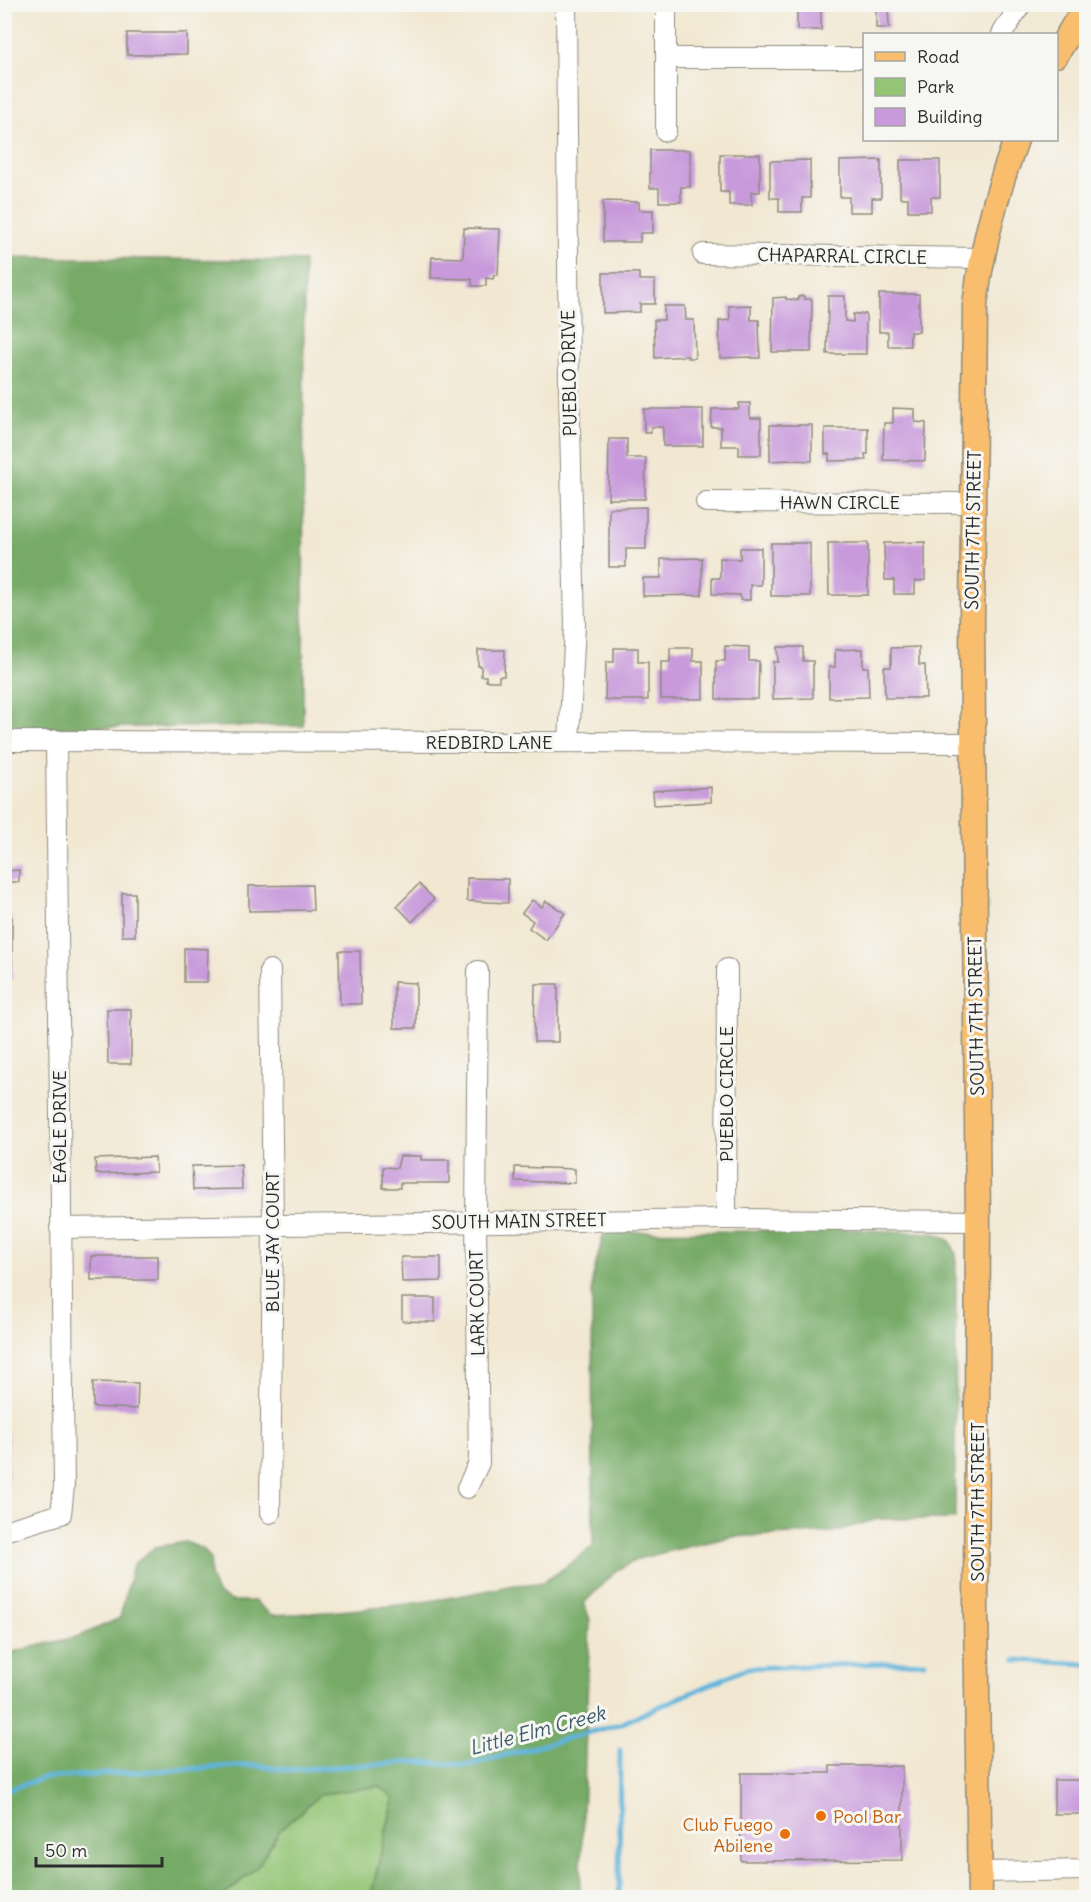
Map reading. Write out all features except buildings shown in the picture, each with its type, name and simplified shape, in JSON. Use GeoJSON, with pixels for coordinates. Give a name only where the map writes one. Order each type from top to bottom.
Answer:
{"type":"FeatureCollection","features":[{"type":"Feature","properties":{"kind":"main road"},"geometry":{"type":"LineString","coordinates":[[1058,52],[1086,5]]}},
{"type":"Feature","properties":{"kind":"main road","name":"SOUTH 7TH STREET"},"geometry":{"type":"LineString","coordinates":[[980,1898],[976,1641],[978,1221],[972,622],[975,304],[981,258],[1000,181],[1016,141]]}},
{"type":"Feature","properties":{"kind":"street","name":"PUEBLO DRIVE"},"geometry":{"type":"LineString","coordinates":[[566,4],[569,387],[575,625],[569,742]]}},
{"type":"Feature","properties":{"kind":"street"},"geometry":{"type":"LineString","coordinates":[[666,4],[666,131]]}},
{"type":"Feature","properties":{"kind":"street"},"geometry":{"type":"LineString","coordinates":[[1003,33],[1021,4]]}},
{"type":"Feature","properties":{"kind":"street"},"geometry":{"type":"LineString","coordinates":[[667,58],[863,58]]}},
{"type":"Feature","properties":{"kind":"street","name":"CHAPARRAL CIRCLE"},"geometry":{"type":"LineString","coordinates":[[703,254],[981,258]]}},
{"type":"Feature","properties":{"kind":"street","name":"HAWN CIRCLE"},"geometry":{"type":"LineString","coordinates":[[706,502],[974,503]]}},
{"type":"Feature","properties":{"kind":"street","name":"EAGLE DRIVE"},"geometry":{"type":"LineString","coordinates":[[4,1531],[61,1514],[64,1486],[56,740]]}},
{"type":"Feature","properties":{"kind":"street","name":"REDBIRD LANE"},"geometry":{"type":"LineString","coordinates":[[4,741],[974,743]]}},
{"type":"Feature","properties":{"kind":"street","name":"PUEBLO CIRCLE"},"geometry":{"type":"LineString","coordinates":[[726,1219],[727,969]]}},
{"type":"Feature","properties":{"kind":"street","name":"BLUE JAY COURT"},"geometry":{"type":"LineString","coordinates":[[270,970],[273,1226],[270,1513]]}},
{"type":"Feature","properties":{"kind":"street","name":"LARK COURT"},"geometry":{"type":"LineString","coordinates":[[467,1488],[479,1463],[476,1222],[478,971]]}},
{"type":"Feature","properties":{"kind":"street","name":"SOUTH MAIN STREET"},"geometry":{"type":"LineString","coordinates":[[60,1228],[726,1219],[978,1221]]}},
{"type":"Feature","properties":{"kind":"street"},"geometry":{"type":"LineString","coordinates":[[980,1872],[1086,1870]]}},
{"type":"Feature","properties":{"kind":"green space"},"geometry":{"type":"Polygon","coordinates":[[[5,257],[304,261],[303,726],[5,728],[5,257]]]}},
{"type":"Feature","properties":{"kind":"green space"},"geometry":{"type":"Polygon","coordinates":[[[817,1228],[935,1233],[950,1241],[956,1254],[955,1519],[878,1519],[833,1532],[731,1537],[678,1549],[638,1559],[617,1570],[584,1603],[590,1620],[580,1897],[375,1897],[372,1891],[394,1799],[380,1786],[321,1794],[280,1830],[258,1866],[222,1897],[5,1897],[4,1654],[80,1636],[120,1618],[133,1565],[155,1547],[186,1542],[203,1549],[211,1559],[210,1576],[217,1594],[232,1601],[255,1601],[271,1615],[391,1606],[544,1581],[593,1546],[592,1280],[604,1232],[817,1228]]]}},
{"type":"Feature","properties":{"kind":"green space"},"geometry":{"type":"Polygon","coordinates":[[[380,1786],[394,1798],[372,1890],[375,1897],[222,1898],[258,1866],[280,1830],[321,1794],[380,1786]]]}},
{"type":"Feature","properties":{"kind":"waterway","name":"Little Elm Creek"},"geometry":{"type":"LineString","coordinates":[[1016,1660],[1086,1664]]}},
{"type":"Feature","properties":{"kind":"waterway","name":"Little Elm Creek"},"geometry":{"type":"LineString","coordinates":[[4,1791],[43,1778],[253,1765],[287,1770],[414,1762],[469,1765],[620,1724],[747,1668],[924,1662]]}},
{"type":"Feature","properties":{"kind":"waterway"},"geometry":{"type":"LineString","coordinates":[[619,1898],[620,1750]]}},
{"type":"Feature","properties":{"kind":"place","name":"Pool Bar"},"geometry":{"type":"Point","coordinates":[821,1816]}},
{"type":"Feature","properties":{"kind":"place","name":"Club Fuego Abilene"},"geometry":{"type":"Point","coordinates":[785,1834]}}]}
